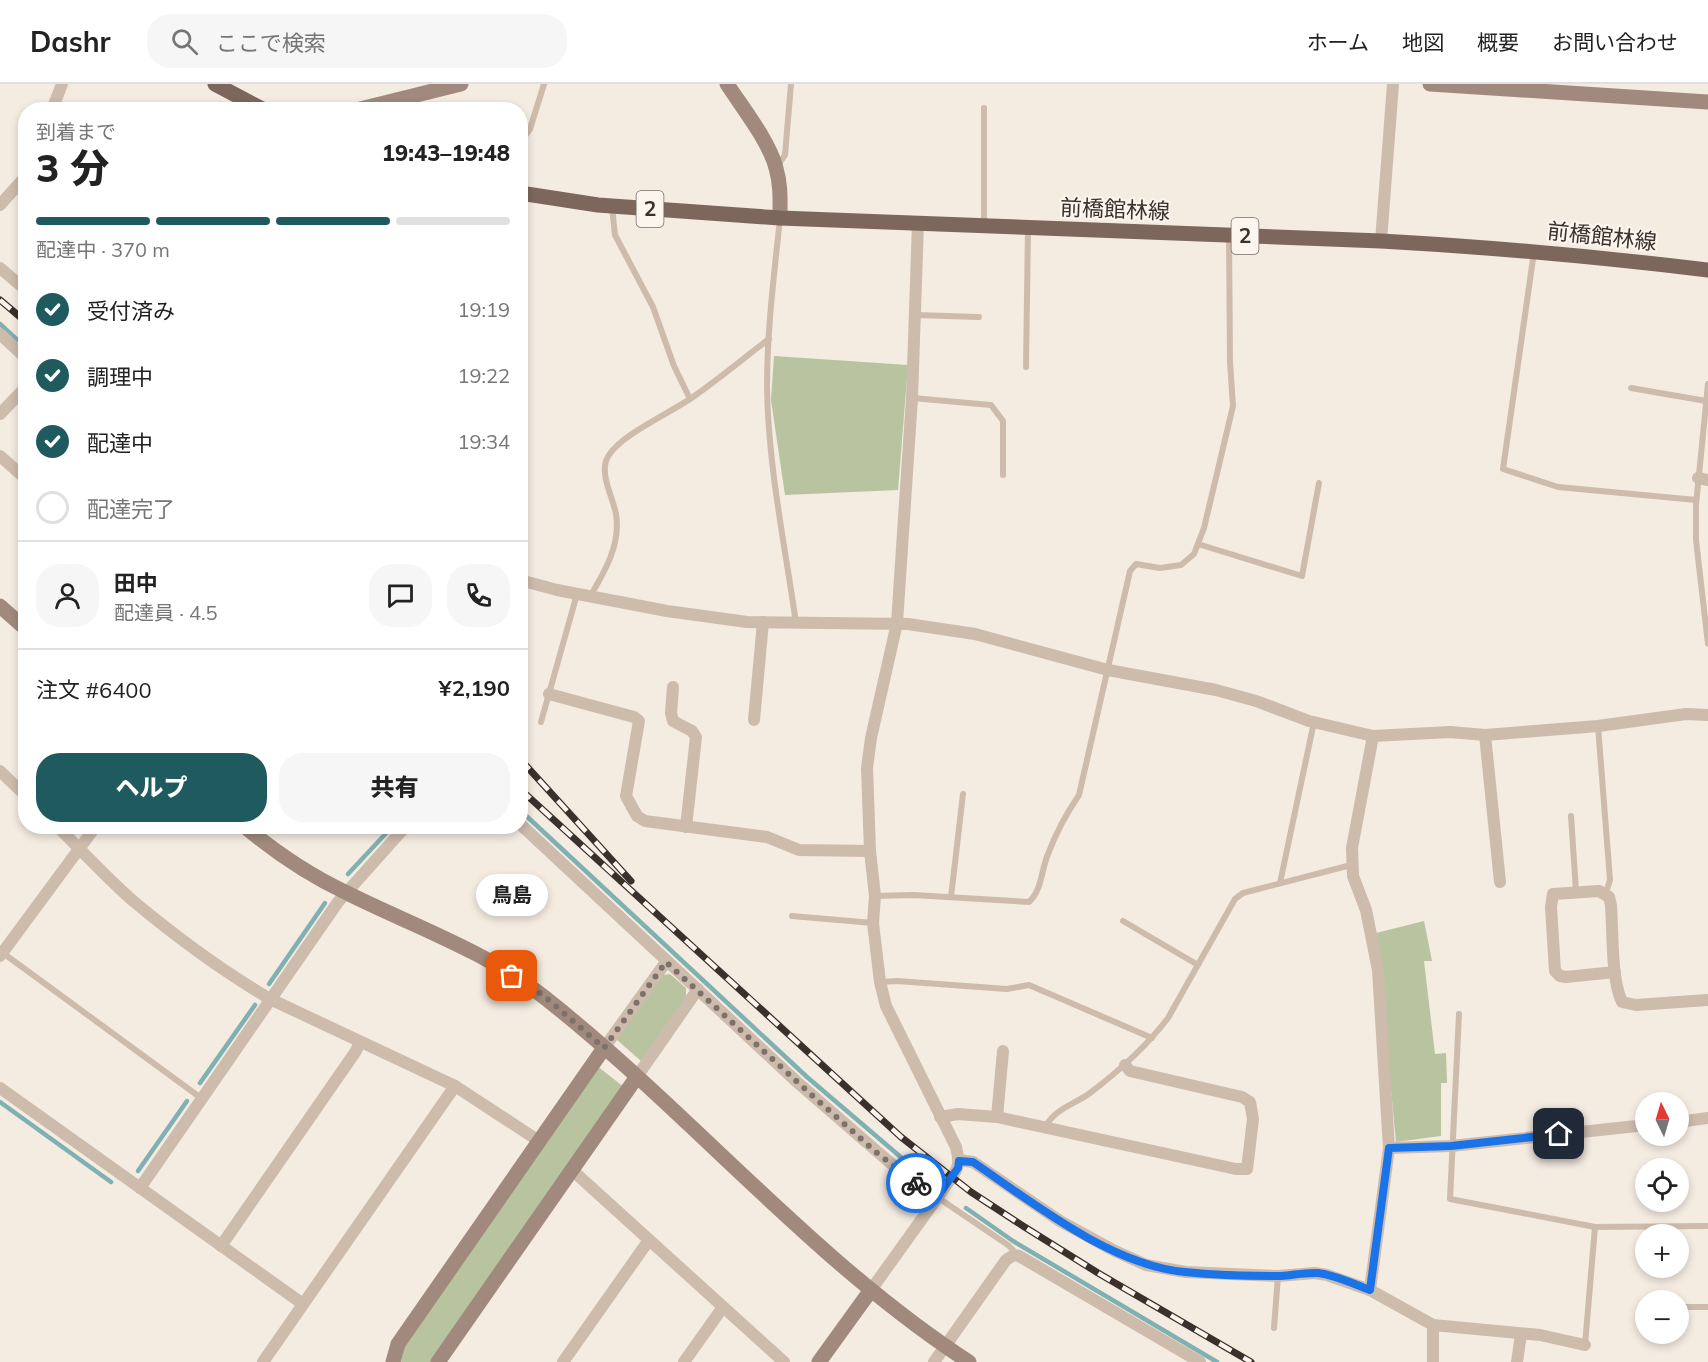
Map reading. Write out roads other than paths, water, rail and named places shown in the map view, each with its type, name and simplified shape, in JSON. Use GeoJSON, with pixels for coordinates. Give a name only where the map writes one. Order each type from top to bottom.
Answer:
{"type":"FeatureCollection","features":[{"type":"Feature","properties":{"kind":"main road"},"geometry":{"type":"LineString","coordinates":[[215,84],[249,102]]}},
{"type":"Feature","properties":{"kind":"main road","name":"前橋館林線"},"geometry":{"type":"LineString","coordinates":[[528,194],[612,206],[780,218],[1381,241],[1534,252],[1708,270]]}},
{"type":"Feature","properties":{"kind":"street"},"geometry":{"type":"LineString","coordinates":[[55,102],[62,84]]}},
{"type":"Feature","properties":{"kind":"street"},"geometry":{"type":"LineString","coordinates":[[381,102],[425,88],[461,84]]}},
{"type":"Feature","properties":{"kind":"street"},"geometry":{"type":"LineString","coordinates":[[727,84],[767,146],[776,168],[781,189],[780,218]]}},
{"type":"Feature","properties":{"kind":"street"},"geometry":{"type":"LineString","coordinates":[[1381,241],[1394,84]]}},
{"type":"Feature","properties":{"kind":"street"},"geometry":{"type":"LineString","coordinates":[[1430,84],[1708,102]]}},
{"type":"Feature","properties":{"kind":"street"},"geometry":{"type":"LineString","coordinates":[[0,205],[18,185]]}},
{"type":"Feature","properties":{"kind":"street"},"geometry":{"type":"LineString","coordinates":[[819,1362],[958,1168],[959,1161],[956,1147],[886,1006],[880,982],[873,923],[875,896],[870,851],[867,768],[871,738],[897,623],[912,398],[918,223]]}},
{"type":"Feature","properties":{"kind":"street"},"geometry":{"type":"LineString","coordinates":[[0,268],[18,283]]}},
{"type":"Feature","properties":{"kind":"street"},"geometry":{"type":"LineString","coordinates":[[0,334],[18,351]]}},
{"type":"Feature","properties":{"kind":"street"},"geometry":{"type":"LineString","coordinates":[[0,414],[18,395]]}},
{"type":"Feature","properties":{"kind":"street"},"geometry":{"type":"LineString","coordinates":[[0,456],[18,472]]}},
{"type":"Feature","properties":{"kind":"street"},"geometry":{"type":"LineString","coordinates":[[528,582],[667,611],[747,622],[897,623],[975,634],[1108,670],[1216,690],[1314,722],[1373,736],[1450,732],[1485,735],[1598,726],[1686,714],[1708,715]]}},
{"type":"Feature","properties":{"kind":"street"},"geometry":{"type":"LineString","coordinates":[[0,606],[18,622]]}},
{"type":"Feature","properties":{"kind":"street"},"geometry":{"type":"LineString","coordinates":[[754,720],[763,622]]}},
{"type":"Feature","properties":{"kind":"street"},"geometry":{"type":"LineString","coordinates":[[673,687],[671,713],[673,721],[692,731],[697,744],[686,827]]}},
{"type":"Feature","properties":{"kind":"street"},"geometry":{"type":"LineString","coordinates":[[549,694],[634,717],[639,721],[626,796],[637,816],[645,821],[767,837],[799,850],[870,851]]}},
{"type":"Feature","properties":{"kind":"street"},"geometry":{"type":"LineString","coordinates":[[1485,735],[1500,882]]}},
{"type":"Feature","properties":{"kind":"street"},"geometry":{"type":"LineString","coordinates":[[1370,1290],[1389,1148],[1377,970],[1366,910],[1351,865],[1352,848],[1373,736]]}},
{"type":"Feature","properties":{"kind":"street"},"geometry":{"type":"LineString","coordinates":[[1,774],[18,789]]}},
{"type":"Feature","properties":{"kind":"street"},"geometry":{"type":"LineString","coordinates":[[528,832],[797,1082],[902,1173],[937,1197]]}},
{"type":"Feature","properties":{"kind":"street"},"geometry":{"type":"LineString","coordinates":[[65,834],[132,899],[196,950],[242,982],[270,999],[455,1086],[539,1141]]}},
{"type":"Feature","properties":{"kind":"street"},"geometry":{"type":"LineString","coordinates":[[1,954],[90,834]]}},
{"type":"Feature","properties":{"kind":"street"},"geometry":{"type":"LineString","coordinates":[[255,834],[301,867],[345,893],[444,938],[497,966],[543,995],[871,1290],[969,1362]]}},
{"type":"Feature","properties":{"kind":"street"},"geometry":{"type":"LineString","coordinates":[[140,1188],[345,893],[399,834]]}},
{"type":"Feature","properties":{"kind":"street"},"geometry":{"type":"LineString","coordinates":[[1615,972],[1566,977],[1560,976],[1555,971],[1551,907],[1553,894],[1599,891],[1609,897],[1611,905],[1616,985],[1622,1002],[1636,1005],[1708,1000]]}},
{"type":"Feature","properties":{"kind":"street"},"geometry":{"type":"LineString","coordinates":[[393,1362],[398,1344],[666,962]]}},
{"type":"Feature","properties":{"kind":"street"},"geometry":{"type":"LineString","coordinates":[[438,1362],[698,989]]}},
{"type":"Feature","properties":{"kind":"street"},"geometry":{"type":"LineString","coordinates":[[220,1246],[360,1042]]}},
{"type":"Feature","properties":{"kind":"street"},"geometry":{"type":"LineString","coordinates":[[997,1117],[1004,1051]]}},
{"type":"Feature","properties":{"kind":"street"},"geometry":{"type":"LineString","coordinates":[[940,1117],[958,1114],[997,1117],[1236,1169],[1247,1169],[1253,1119],[1250,1102],[1242,1097],[1130,1071],[1125,1065]]}},
{"type":"Feature","properties":{"kind":"street"},"geometry":{"type":"LineString","coordinates":[[263,1362],[455,1086]]}},
{"type":"Feature","properties":{"kind":"street"},"geometry":{"type":"LineString","coordinates":[[0,1088],[303,1304]]}},
{"type":"Feature","properties":{"kind":"street"},"geometry":{"type":"LineString","coordinates":[[1689,1121],[1708,1119]]}},
{"type":"Feature","properties":{"kind":"street"},"geometry":{"type":"LineString","coordinates":[[1389,1148],[1451,1146],[1635,1126]]}},
{"type":"Feature","properties":{"kind":"street"},"geometry":{"type":"LineString","coordinates":[[959,1161],[973,1162],[1060,1221],[1146,1265],[1186,1272],[1278,1276],[1321,1274],[1370,1290],[1433,1325],[1540,1335],[1586,1345]]}},
{"type":"Feature","properties":{"kind":"street"},"geometry":{"type":"LineString","coordinates":[[572,1170],[784,1362]]}},
{"type":"Feature","properties":{"kind":"street"},"geometry":{"type":"LineString","coordinates":[[563,1362],[649,1240]]}},
{"type":"Feature","properties":{"kind":"street"},"geometry":{"type":"LineString","coordinates":[[934,1362],[1006,1260],[1014,1255],[1200,1362]]}},
{"type":"Feature","properties":{"kind":"street"},"geometry":{"type":"LineString","coordinates":[[684,1362],[723,1307]]}},
{"type":"Feature","properties":{"kind":"street"},"geometry":{"type":"LineString","coordinates":[[1433,1325],[1433,1362]]}},
{"type":"Feature","properties":{"kind":"street"},"geometry":{"type":"LineString","coordinates":[[1517,1362],[1521,1334]]}},
{"type":"Feature","properties":{"kind":"lane"},"geometry":{"type":"LineString","coordinates":[[528,132],[544,84]]}},
{"type":"Feature","properties":{"kind":"lane"},"geometry":{"type":"LineString","coordinates":[[776,168],[785,155],[791,84]]}},
{"type":"Feature","properties":{"kind":"lane"},"geometry":{"type":"LineString","coordinates":[[984,108],[984,226]]}},
{"type":"Feature","properties":{"kind":"lane"},"geometry":{"type":"LineString","coordinates":[[612,206],[615,235],[653,307],[665,344],[690,399]]}},
{"type":"Feature","properties":{"kind":"lane"},"geometry":{"type":"LineString","coordinates":[[780,218],[767,388],[773,459],[796,623]]}},
{"type":"Feature","properties":{"kind":"lane"},"geometry":{"type":"LineString","coordinates":[[1026,368],[1028,228]]}},
{"type":"Feature","properties":{"kind":"lane"},"geometry":{"type":"LineString","coordinates":[[875,896],[913,895],[1029,903],[1036,896],[1062,819],[1079,795],[1130,571],[1136,564],[1160,568],[1182,565],[1194,554],[1204,528],[1233,406],[1230,362],[1229,236]]}},
{"type":"Feature","properties":{"kind":"lane"},"geometry":{"type":"LineString","coordinates":[[1534,252],[1503,469],[1558,487],[1696,500]]}},
{"type":"Feature","properties":{"kind":"lane"},"geometry":{"type":"LineString","coordinates":[[915,315],[979,316]]}},
{"type":"Feature","properties":{"kind":"lane"},"geometry":{"type":"LineString","coordinates":[[591,595],[614,550],[617,517],[605,470],[611,450],[690,399],[769,339]]}},
{"type":"Feature","properties":{"kind":"lane"},"geometry":{"type":"LineString","coordinates":[[1708,384],[1703,479],[1696,500],[1696,540],[1708,644]]}},
{"type":"Feature","properties":{"kind":"lane"},"geometry":{"type":"LineString","coordinates":[[1631,388],[1706,401]]}},
{"type":"Feature","properties":{"kind":"lane"},"geometry":{"type":"LineString","coordinates":[[912,398],[992,405],[1003,421],[1003,475]]}},
{"type":"Feature","properties":{"kind":"lane"},"geometry":{"type":"LineString","coordinates":[[1198,544],[1302,576],[1319,483]]}},
{"type":"Feature","properties":{"kind":"lane"},"geometry":{"type":"LineString","coordinates":[[541,722],[577,593]]}},
{"type":"Feature","properties":{"kind":"lane"},"geometry":{"type":"LineString","coordinates":[[1280,883],[1314,722]]}},
{"type":"Feature","properties":{"kind":"lane"},"geometry":{"type":"LineString","coordinates":[[1598,726],[1610,880],[1605,895]]}},
{"type":"Feature","properties":{"kind":"lane"},"geometry":{"type":"LineString","coordinates":[[951,897],[963,794]]}},
{"type":"Feature","properties":{"kind":"lane"},"geometry":{"type":"LineString","coordinates":[[1571,816],[1576,891]]}},
{"type":"Feature","properties":{"kind":"lane"},"geometry":{"type":"LineString","coordinates":[[1046,1126],[1058,1112],[1088,1094],[1125,1065],[1152,1038],[1168,1018],[1234,899],[1243,893],[1351,865]]}},
{"type":"Feature","properties":{"kind":"lane"},"geometry":{"type":"LineString","coordinates":[[792,916],[873,923]]}},
{"type":"Feature","properties":{"kind":"lane"},"geometry":{"type":"LineString","coordinates":[[1123,921],[1198,965]]}},
{"type":"Feature","properties":{"kind":"lane"},"geometry":{"type":"LineString","coordinates":[[1,954],[201,1098]]}},
{"type":"Feature","properties":{"kind":"lane"},"geometry":{"type":"LineString","coordinates":[[880,982],[897,981],[1007,989],[1029,985],[1152,1038]]}},
{"type":"Feature","properties":{"kind":"lane"},"geometry":{"type":"LineString","coordinates":[[1459,1014],[1450,1199],[1595,1227],[1708,1226]]}},
{"type":"Feature","properties":{"kind":"lane"},"geometry":{"type":"LineString","coordinates":[[937,1197],[1008,1245],[1014,1255]]}},
{"type":"Feature","properties":{"kind":"lane"},"geometry":{"type":"LineString","coordinates":[[1586,1345],[1595,1227]]}},
{"type":"Feature","properties":{"kind":"lane"},"geometry":{"type":"LineString","coordinates":[[1274,1328],[1278,1276]]}},
{"type":"Feature","properties":{"kind":"lane"},"geometry":{"type":"LineString","coordinates":[[1689,1307],[1708,1307]]}},
{"type":"Feature","properties":{"kind":"waterway"},"geometry":{"type":"LineString","coordinates":[[0,324],[18,341]]}},
{"type":"Feature","properties":{"kind":"waterway"},"geometry":{"type":"LineString","coordinates":[[528,817],[807,1077],[930,1182]]}},
{"type":"Feature","properties":{"kind":"waterway"},"geometry":{"type":"LineString","coordinates":[[348,874],[385,834]]}},
{"type":"Feature","properties":{"kind":"waterway"},"geometry":{"type":"LineString","coordinates":[[269,984],[325,903]]}},
{"type":"Feature","properties":{"kind":"waterway"},"geometry":{"type":"LineString","coordinates":[[200,1083],[255,1005]]}},
{"type":"Feature","properties":{"kind":"waterway"},"geometry":{"type":"LineString","coordinates":[[138,1171],[187,1101]]}},
{"type":"Feature","properties":{"kind":"waterway"},"geometry":{"type":"LineString","coordinates":[[0,1102],[111,1182]]}},
{"type":"Feature","properties":{"kind":"waterway"},"geometry":{"type":"LineString","coordinates":[[966,1208],[1013,1241],[1217,1362]]}},
{"type":"Feature","properties":{"kind":"railway"},"geometry":{"type":"LineString","coordinates":[[0,300],[18,315]]}},
{"type":"Feature","properties":{"kind":"railway"},"geometry":{"type":"LineString","coordinates":[[528,768],[631,881]]}},
{"type":"Feature","properties":{"kind":"railway"},"geometry":{"type":"LineString","coordinates":[[528,796],[901,1137],[971,1192],[1098,1273],[1251,1362]]}},
{"type":"Feature","properties":{"kind":"place","name":"鳥島"},"geometry":{"type":"Point","coordinates":[512,976]}}]}
